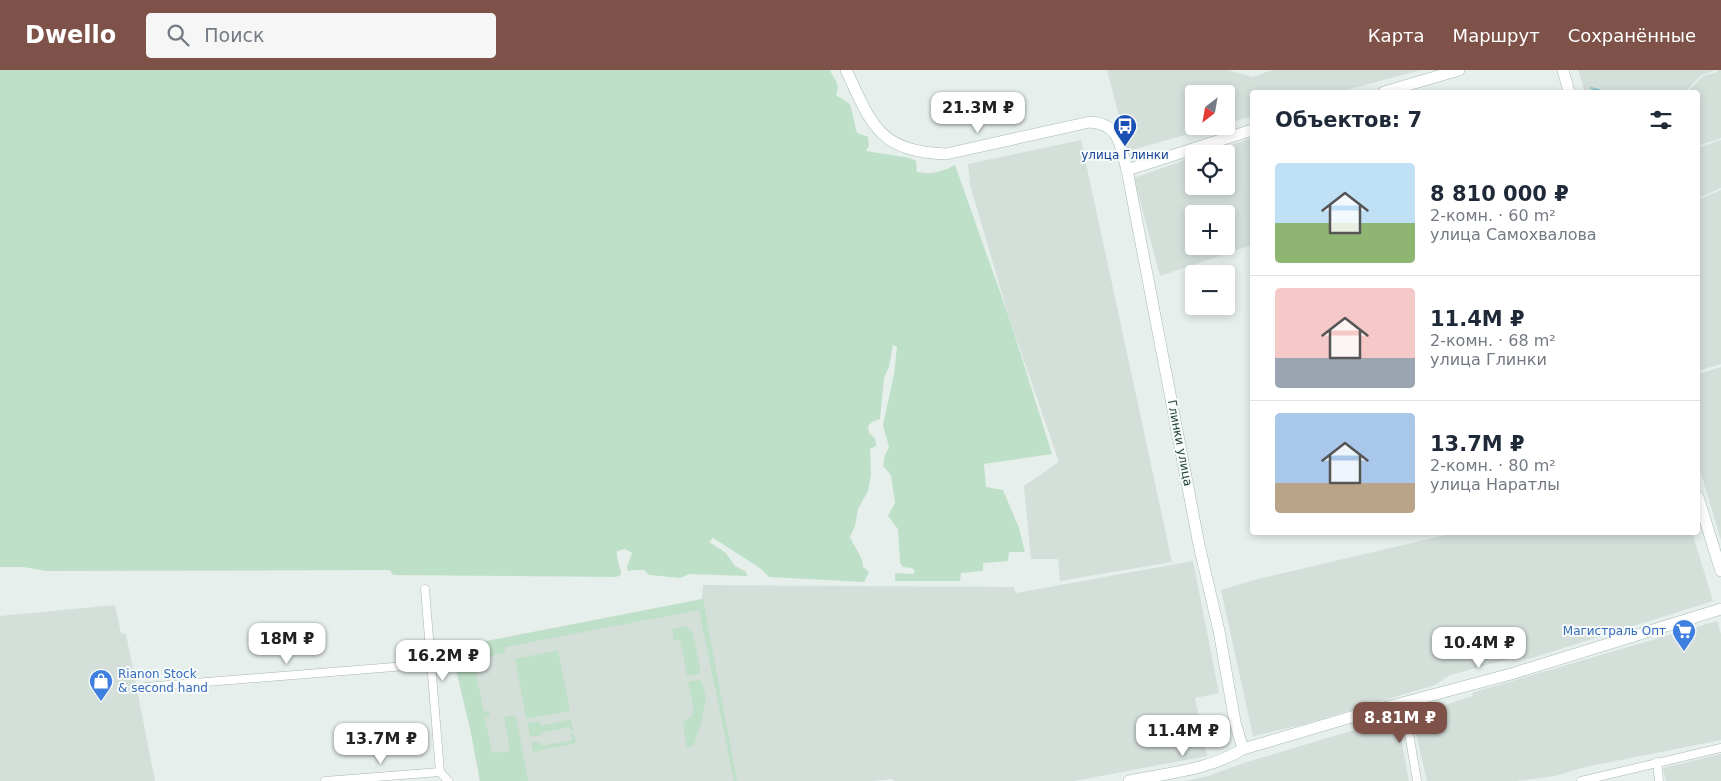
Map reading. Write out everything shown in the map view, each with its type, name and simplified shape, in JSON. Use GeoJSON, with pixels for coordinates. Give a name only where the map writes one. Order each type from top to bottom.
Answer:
{"type":"FeatureCollection","features":[{"type":"Feature","properties":{"kind":"main road","name":"Глинки улица"},"geometry":{"type":"LineString","coordinates":[[846,70],[871,122],[878,131],[891,142],[909,149],[946,154],[1090,122],[1107,126],[1118,137],[1127,170],[1235,722],[1243,749]]}},
{"type":"Feature","properties":{"kind":"main road"},"geometry":{"type":"LineString","coordinates":[[1391,90],[1459,70]]}},
{"type":"Feature","properties":{"kind":"main road"},"geometry":{"type":"LineString","coordinates":[[1563,70],[1568,90]]}},
{"type":"Feature","properties":{"kind":"main road"},"geometry":{"type":"LineString","coordinates":[[1127,170],[1250,131]]}},
{"type":"Feature","properties":{"kind":"main road"},"geometry":{"type":"LineString","coordinates":[[1700,503],[1721,571]]}},
{"type":"Feature","properties":{"kind":"main road"},"geometry":{"type":"LineString","coordinates":[[1129,781],[1213,764],[1243,749],[1365,713],[1511,674],[1721,609]]}},
{"type":"Feature","properties":{"kind":"street"},"geometry":{"type":"LineString","coordinates":[[425,589],[440,772],[448,781]]}},
{"type":"Feature","properties":{"kind":"street"},"geometry":{"type":"LineString","coordinates":[[145,687],[431,664]]}},
{"type":"Feature","properties":{"kind":"street"},"geometry":{"type":"LineString","coordinates":[[1404,704],[1418,781]]}},
{"type":"Feature","properties":{"kind":"street"},"geometry":{"type":"LineString","coordinates":[[1581,781],[1721,748]]}},
{"type":"Feature","properties":{"kind":"street"},"geometry":{"type":"LineString","coordinates":[[1657,762],[1659,781]]}},
{"type":"Feature","properties":{"kind":"street"},"geometry":{"type":"LineString","coordinates":[[325,781],[440,772]]}},
{"type":"Feature","properties":{"kind":"shaded area"},"geometry":{"type":"Polygon","coordinates":[[[1107,70],[1228,70],[1253,77],[1272,70],[1421,70],[1346,90],[1250,90],[1250,117],[1235,121],[1235,85],[1185,85],[1185,135],[1128,151],[1107,70]]]}},
{"type":"Feature","properties":{"kind":"shaded area"},"geometry":{"type":"Polygon","coordinates":[[[1578,70],[1716,70],[1701,75],[1687,90],[1584,90],[1578,70]]]}},
{"type":"Feature","properties":{"kind":"shaded area"},"geometry":{"type":"Polygon","coordinates":[[[1717,70],[1721,70],[1721,138],[1700,145],[1700,90],[1689,90],[1703,76],[1717,72],[1717,70]]]}},
{"type":"Feature","properties":{"kind":"shaded area"},"geometry":{"type":"Polygon","coordinates":[[[1250,139],[1250,246],[1235,251],[1235,205],[1185,205],[1185,255],[1222,255],[1193,265],[1185,265],[1185,268],[1160,276],[1134,178],[1185,160],[1185,195],[1235,195],[1235,145],[1231,145],[1250,139]]]}},
{"type":"Feature","properties":{"kind":"shaded area"},"geometry":{"type":"Polygon","coordinates":[[[1081,140],[1172,562],[1060,581],[1058,559],[1031,559],[1024,486],[1059,462],[1008,314],[970,185],[968,164],[1081,140]]]}},
{"type":"Feature","properties":{"kind":"shaded area"},"geometry":{"type":"Polygon","coordinates":[[[1721,140],[1721,188],[1700,197],[1700,147],[1721,140]]]}},
{"type":"Feature","properties":{"kind":"shaded area"},"geometry":{"type":"Polygon","coordinates":[[[1721,190],[1721,364],[1700,370],[1700,199],[1721,190]]]}},
{"type":"Feature","properties":{"kind":"shaded area"},"geometry":{"type":"Polygon","coordinates":[[[1721,367],[1721,540],[1700,470],[1700,373],[1721,367]]]}},
{"type":"Feature","properties":{"kind":"shaded area"},"geometry":{"type":"Polygon","coordinates":[[[1445,535],[1693,535],[1713,601],[1525,660],[1520,656],[1450,675],[1435,685],[1301,725],[1253,736],[1221,590],[1254,580],[1445,535]]]}},
{"type":"Feature","properties":{"kind":"shaded area"},"geometry":{"type":"Polygon","coordinates":[[[1193,561],[1219,693],[1195,698],[1207,756],[1074,781],[893,781],[893,779],[873,781],[480,781],[451,648],[702,599],[703,585],[1014,587],[1016,593],[1193,561]]]}},
{"type":"Feature","properties":{"kind":"shaded area"},"geometry":{"type":"Polygon","coordinates":[[[115,605],[121,633],[126,634],[155,781],[0,781],[0,616],[115,605]]]}},
{"type":"Feature","properties":{"kind":"shaded area"},"geometry":{"type":"Polygon","coordinates":[[[1717,621],[1721,634],[1721,740],[1585,767],[1555,776],[1516,781],[1427,781],[1411,712],[1444,702],[1445,705],[1473,696],[1472,693],[1488,688],[1717,621]]]}},
{"type":"Feature","properties":{"kind":"shaded area"},"geometry":{"type":"Polygon","coordinates":[[[1397,717],[1409,781],[1184,781],[1205,777],[1244,763],[1397,717]]]}},
{"type":"Feature","properties":{"kind":"shaded area"},"geometry":{"type":"Polygon","coordinates":[[[1721,754],[1721,781],[1666,781],[1663,768],[1721,754]]]}},
{"type":"Feature","properties":{"kind":"green space"},"geometry":{"type":"Polygon","coordinates":[[[0,70],[830,70],[838,87],[836,95],[850,104],[857,133],[868,137],[869,146],[866,151],[910,158],[916,161],[917,172],[937,172],[955,165],[1011,323],[1052,454],[984,464],[986,487],[1003,490],[1019,528],[1025,552],[1009,552],[1008,561],[983,563],[983,571],[961,573],[960,581],[895,581],[895,573],[913,574],[915,571],[912,568],[903,567],[900,563],[898,529],[888,516],[895,503],[891,475],[883,466],[889,447],[883,425],[894,374],[897,347],[893,345],[889,367],[884,378],[880,419],[868,426],[869,433],[874,437],[876,446],[870,449],[871,474],[868,491],[858,509],[855,526],[850,537],[860,555],[863,567],[869,572],[864,582],[769,577],[760,568],[713,538],[709,542],[726,553],[735,566],[746,572],[747,576],[690,574],[680,578],[649,575],[644,570],[628,571],[627,567],[632,553],[625,549],[617,551],[621,575],[616,577],[393,575],[390,570],[47,571],[23,567],[0,567],[0,70]]]}},
{"type":"Feature","properties":{"kind":"green space"},"geometry":{"type":"Polygon","coordinates":[[[703,599],[737,781],[734,781],[699,610],[506,647],[504,653],[473,660],[484,712],[489,711],[490,717],[485,718],[492,753],[510,751],[504,717],[516,715],[528,781],[480,781],[451,648],[703,599]]]}},
{"type":"Feature","properties":{"kind":"green space"},"geometry":{"type":"Polygon","coordinates":[[[684,626],[693,633],[701,672],[687,676],[680,640],[674,641],[672,629],[684,626]]]}},
{"type":"Feature","properties":{"kind":"green space"},"geometry":{"type":"Polygon","coordinates":[[[558,650],[570,711],[526,719],[515,659],[558,650]]]}},
{"type":"Feature","properties":{"kind":"green space"},"geometry":{"type":"Polygon","coordinates":[[[699,680],[702,682],[706,698],[694,745],[687,749],[683,726],[684,721],[692,716],[691,714],[694,712],[688,682],[699,680]]]}},
{"type":"Feature","properties":{"kind":"green space"},"geometry":{"type":"Polygon","coordinates":[[[571,719],[573,730],[570,727],[540,733],[540,736],[530,736],[527,723],[539,721],[541,726],[571,719]]]}},
{"type":"Feature","properties":{"kind":"green space"},"geometry":{"type":"Polygon","coordinates":[[[571,733],[574,733],[576,743],[533,752],[531,742],[541,743],[542,746],[572,740],[571,733]]]}},
{"type":"Feature","properties":{"kind":"waterway"},"geometry":{"type":"LineString","coordinates":[[1591,88],[1599,90]]}},
{"type":"Feature","properties":{"kind":"place","name":"улица Глинки"},"geometry":{"type":"Point","coordinates":[1125,147]}},
{"type":"Feature","properties":{"kind":"place","name":"Магистраль Опт"},"geometry":{"type":"Point","coordinates":[1684,652]}},
{"type":"Feature","properties":{"kind":"place","name":"Rianon Stock & second hand"},"geometry":{"type":"Point","coordinates":[101,702]}}]}
